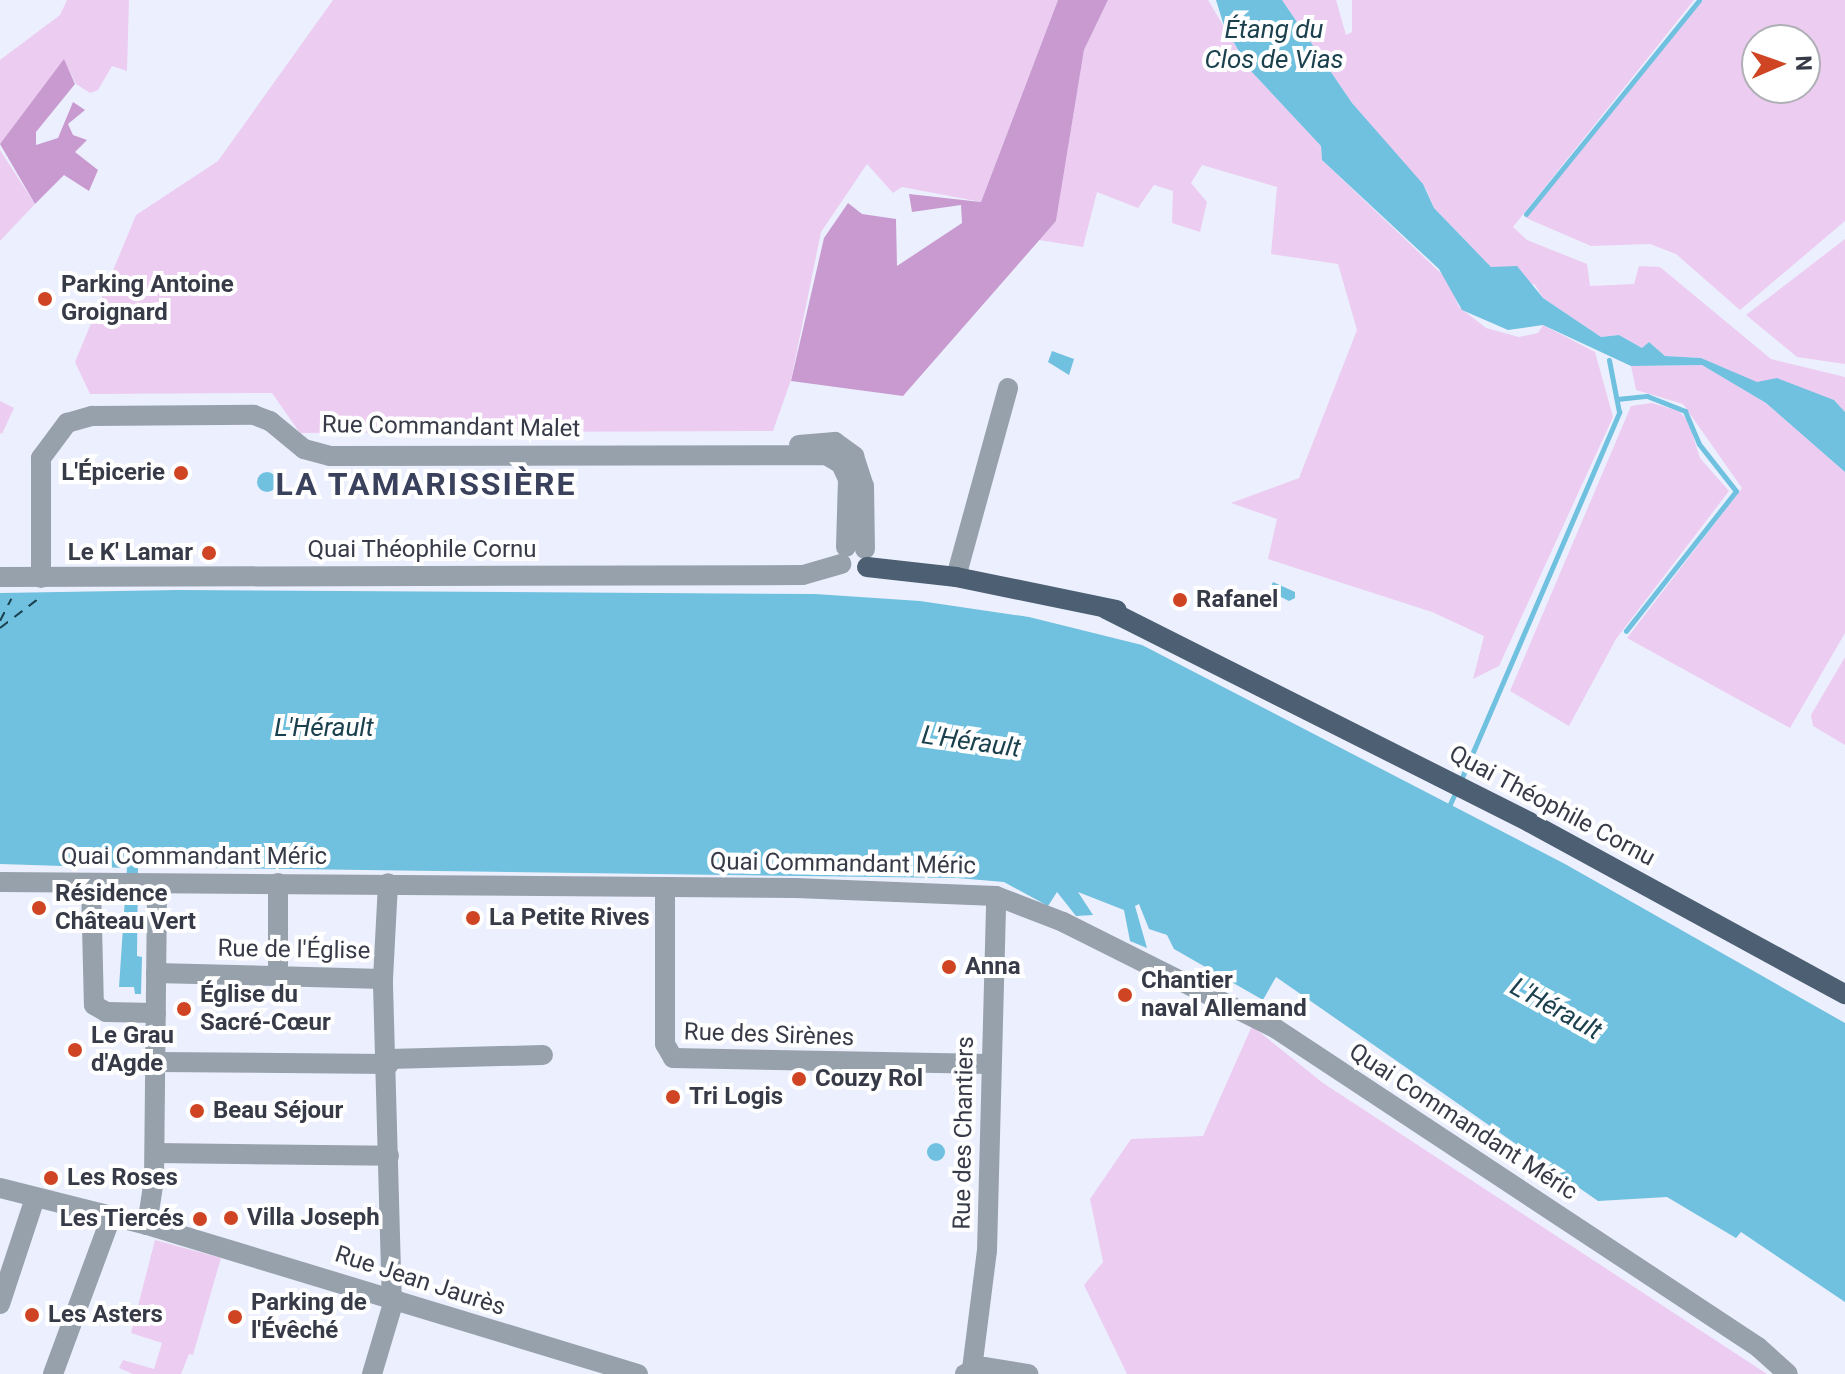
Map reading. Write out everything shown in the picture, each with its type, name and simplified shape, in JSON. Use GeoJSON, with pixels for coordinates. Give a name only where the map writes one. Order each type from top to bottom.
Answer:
{"type":"FeatureCollection","features":[{"type":"Feature","properties":{"kind":"main road","name":"Quai Théophile Cornu"},"geometry":{"type":"LineString","coordinates":[[855,557],[1127,611],[1182,632],[1232,669],[1474,793],[1845,994]]}},
{"type":"Feature","properties":{"kind":"street"},"geometry":{"type":"LineString","coordinates":[[956,577],[1008,388]]}},
{"type":"Feature","properties":{"kind":"street","name":"Rue Commandant Malet"},"geometry":{"type":"LineString","coordinates":[[41,578],[41,458],[67,423],[92,416],[254,415],[270,421],[304,449],[330,456],[772,454],[826,441],[854,456],[864,486],[855,557]]}},
{"type":"Feature","properties":{"kind":"street","name":"Quai Théophile Cornu"},"geometry":{"type":"LineString","coordinates":[[0,577],[803,575],[855,557]]}},
{"type":"Feature","properties":{"kind":"street","name":"Quai Commandant Méric"},"geometry":{"type":"LineString","coordinates":[[0,882],[141,886],[388,883],[996,896],[1063,922],[1275,1028],[1758,1347],[1788,1374]]}},
{"type":"Feature","properties":{"kind":"street"},"geometry":{"type":"LineString","coordinates":[[278,883],[278,976]]}},
{"type":"Feature","properties":{"kind":"street"},"geometry":{"type":"LineString","coordinates":[[372,1374],[392,1299],[389,1062],[383,979],[388,883]]}},
{"type":"Feature","properties":{"kind":"street"},"geometry":{"type":"LineString","coordinates":[[91,885],[94,1005],[106,1012],[156,1013]]}},
{"type":"Feature","properties":{"kind":"street"},"geometry":{"type":"LineString","coordinates":[[141,886],[156,973],[155,1153],[147,1225]]}},
{"type":"Feature","properties":{"kind":"street","name":"Rue des Sirènes"},"geometry":{"type":"LineString","coordinates":[[665,887],[665,1044],[670,1057],[990,1064]]}},
{"type":"Feature","properties":{"kind":"street","name":"Rue des Chantiers"},"geometry":{"type":"LineString","coordinates":[[969,1372],[987,1251],[996,896]]}},
{"type":"Feature","properties":{"kind":"street","name":"Rue de l'Église"},"geometry":{"type":"LineString","coordinates":[[156,973],[383,979]]}},
{"type":"Feature","properties":{"kind":"street"},"geometry":{"type":"LineString","coordinates":[[156,1062],[389,1062],[543,1055]]}},
{"type":"Feature","properties":{"kind":"street"},"geometry":{"type":"LineString","coordinates":[[155,1153],[389,1156]]}},
{"type":"Feature","properties":{"kind":"street","name":"Rue Jean Jaurès"},"geometry":{"type":"LineString","coordinates":[[0,1188],[147,1225],[638,1374]]}},
{"type":"Feature","properties":{"kind":"street"},"geometry":{"type":"LineString","coordinates":[[0,1304],[35,1198]]}},
{"type":"Feature","properties":{"kind":"street"},"geometry":{"type":"LineString","coordinates":[[53,1374],[111,1217]]}},
{"type":"Feature","properties":{"kind":"street"},"geometry":{"type":"LineString","coordinates":[[969,1372],[1028,1374]]}},
{"type":"Feature","properties":{"kind":"shaded area"},"geometry":{"type":"Polygon","coordinates":[[[67,0],[129,0],[127,71],[112,66],[98,90],[90,93],[76,84],[64,60],[0,144],[0,60],[60,15],[67,0]]]}},
{"type":"Feature","properties":{"kind":"shaded area","name":"LA TAMARISSIÈRE"},"geometry":{"type":"Polygon","coordinates":[[[333,0],[1058,0],[981,202],[902,187],[893,193],[867,164],[821,232],[791,380],[773,431],[300,433],[272,393],[90,394],[75,362],[136,215],[218,161],[333,0]]]}},
{"type":"Feature","properties":{"kind":"shaded area"},"geometry":{"type":"Polygon","coordinates":[[[1058,0],[1108,0],[1084,50],[1056,221],[903,396],[791,381],[824,238],[848,203],[862,214],[896,219],[897,266],[962,223],[961,205],[912,212],[909,194],[981,202],[1058,0]]]}},
{"type":"Feature","properties":{"kind":"shaded area"},"geometry":{"type":"Polygon","coordinates":[[[1108,0],[1208,0],[1250,70],[1321,146],[1322,160],[1448,280],[1459,307],[1486,328],[1519,337],[1538,333],[1543,325],[1595,352],[1613,417],[1499,666],[1473,679],[1484,636],[1432,612],[1268,559],[1277,519],[1231,503],[1299,478],[1357,330],[1338,264],[1271,254],[1277,187],[1202,165],[1191,183],[1207,202],[1200,232],[1172,223],[1173,191],[1154,185],[1138,208],[1097,192],[1083,247],[1039,240],[1056,221],[1084,50],[1108,0]]]}},
{"type":"Feature","properties":{"kind":"shaded area"},"geometry":{"type":"Polygon","coordinates":[[[1282,0],[1336,0],[1346,35],[1352,32],[1352,0],[1694,0],[1513,227],[1527,240],[1587,264],[1590,286],[1634,284],[1639,266],[1660,267],[1771,359],[1845,377],[1845,412],[1834,400],[1757,383],[1701,358],[1665,356],[1649,342],[1642,348],[1619,335],[1601,337],[1543,298],[1535,285],[1491,267],[1434,208],[1426,189],[1352,103],[1282,0]]]}},
{"type":"Feature","properties":{"kind":"shaded area"},"geometry":{"type":"Polygon","coordinates":[[[1703,0],[1845,0],[1845,221],[1740,310],[1676,254],[1650,244],[1591,246],[1526,218],[1703,0]]]}},
{"type":"Feature","properties":{"kind":"shaded area"},"geometry":{"type":"Polygon","coordinates":[[[64,59],[75,84],[36,132],[36,145],[58,138],[73,102],[85,110],[68,124],[73,135],[87,140],[75,152],[98,170],[89,191],[64,175],[35,204],[0,144],[64,59]]]}},
{"type":"Feature","properties":{"kind":"shaded area"},"geometry":{"type":"Polygon","coordinates":[[[0,150],[35,204],[0,241],[0,150]]]}},
{"type":"Feature","properties":{"kind":"shaded area"},"geometry":{"type":"Polygon","coordinates":[[[1845,239],[1845,364],[1797,357],[1746,315],[1845,239]]]}},
{"type":"Feature","properties":{"kind":"shaded area"},"geometry":{"type":"Polygon","coordinates":[[[1702,365],[1766,403],[1845,472],[1845,633],[1790,728],[1627,638],[1742,488],[1683,404],[1636,390],[1631,366],[1702,365]]]}},
{"type":"Feature","properties":{"kind":"shaded area"},"geometry":{"type":"Polygon","coordinates":[[[0,401],[14,408],[2,434],[0,433],[0,401]]]}},
{"type":"Feature","properties":{"kind":"shaded area"},"geometry":{"type":"Polygon","coordinates":[[[1652,403],[1679,411],[1688,421],[1700,458],[1729,491],[1616,639],[1569,726],[1510,691],[1631,406],[1652,403]]]}},
{"type":"Feature","properties":{"kind":"shaded area"},"geometry":{"type":"Polygon","coordinates":[[[1845,657],[1845,745],[1813,726],[1811,715],[1845,657]]]}},
{"type":"Feature","properties":{"kind":"shaded area"},"geometry":{"type":"Polygon","coordinates":[[[1252,1026],[1323,1083],[1767,1374],[1127,1374],[1084,1285],[1103,1262],[1090,1199],[1131,1139],[1203,1136],[1252,1026]]]}},
{"type":"Feature","properties":{"kind":"shaded area"},"geometry":{"type":"Polygon","coordinates":[[[155,1240],[221,1258],[193,1355],[189,1354],[181,1374],[133,1374],[119,1368],[123,1360],[154,1369],[162,1343],[131,1333],[155,1240]]]}},
{"type":"Feature","properties":{"kind":"water","name":"Étang du Clos de Vias"},"geometry":{"type":"Polygon","coordinates":[[[1216,0],[1282,0],[1352,103],[1423,184],[1434,208],[1491,267],[1517,266],[1543,298],[1601,337],[1619,335],[1642,348],[1649,342],[1665,356],[1701,358],[1757,382],[1777,378],[1834,400],[1845,412],[1845,472],[1766,403],[1702,365],[1631,366],[1543,325],[1508,330],[1462,310],[1439,269],[1322,160],[1321,146],[1250,70],[1224,26],[1216,0]]]}},
{"type":"Feature","properties":{"kind":"water"},"geometry":{"type":"Polygon","coordinates":[[[1052,351],[1074,359],[1069,375],[1048,362],[1052,351]]]}},
{"type":"Feature","properties":{"kind":"water"},"geometry":{"type":"Polygon","coordinates":[[[267,472],[274,475],[277,482],[274,489],[267,492],[260,489],[257,482],[260,475],[267,472]]]}},
{"type":"Feature","properties":{"kind":"water"},"geometry":{"type":"Polygon","coordinates":[[[1273,582],[1295,592],[1295,598],[1289,601],[1269,591],[1273,582]]]}},
{"type":"Feature","properties":{"kind":"water","name":"L'Hérault"},"geometry":{"type":"Polygon","coordinates":[[[178,590],[815,594],[920,601],[1029,617],[1142,645],[1565,864],[1845,1023],[1845,1302],[1741,1232],[1736,1238],[1667,1197],[1598,1201],[1276,977],[1263,1000],[1174,949],[1167,935],[1149,929],[1139,904],[1135,906],[1147,948],[1130,941],[1124,910],[1078,892],[1093,915],[1076,916],[1057,892],[1048,906],[1004,882],[957,878],[138,867],[137,956],[142,957],[141,994],[135,994],[134,987],[119,987],[127,868],[0,864],[0,593],[178,590]]]}},
{"type":"Feature","properties":{"kind":"water"},"geometry":{"type":"Polygon","coordinates":[[[932,1143],[940,1143],[945,1152],[943,1159],[932,1161],[927,1156],[927,1148],[932,1143]]]}},
{"type":"Feature","properties":{"kind":"waterway"},"geometry":{"type":"LineString","coordinates":[[1526,214],[1699,0]]}},
{"type":"Feature","properties":{"kind":"waterway"},"geometry":{"type":"LineString","coordinates":[[1460,782],[1619,412],[1609,360]]}},
{"type":"Feature","properties":{"kind":"waterway"},"geometry":{"type":"LineString","coordinates":[[1617,399],[1647,396],[1685,411],[1699,444],[1736,491],[1626,631]]}},
{"type":"Feature","properties":{"kind":"waterway"},"geometry":{"type":"LineString","coordinates":[[1450,804],[1456,791]]}},
{"type":"Feature","properties":{"kind":"ferry route"},"geometry":{"type":"LineString","coordinates":[[0,621],[11,599]]}},
{"type":"Feature","properties":{"kind":"ferry route"},"geometry":{"type":"LineString","coordinates":[[0,628],[38,599]]}},
{"type":"Feature","properties":{"kind":"place","name":"Parking Antoine Groignard"},"geometry":{"type":"Point","coordinates":[45,299]}},
{"type":"Feature","properties":{"kind":"place","name":"L'Épicerie"},"geometry":{"type":"Point","coordinates":[181,473]}},
{"type":"Feature","properties":{"kind":"place","name":"Le K' Lamar"},"geometry":{"type":"Point","coordinates":[209,553]}},
{"type":"Feature","properties":{"kind":"place","name":"Rafanel"},"geometry":{"type":"Point","coordinates":[1180,600]}},
{"type":"Feature","properties":{"kind":"place","name":"Résidence Château Vert"},"geometry":{"type":"Point","coordinates":[39,908]}},
{"type":"Feature","properties":{"kind":"place","name":"La Petite Rives"},"geometry":{"type":"Point","coordinates":[473,918]}},
{"type":"Feature","properties":{"kind":"place","name":"Anna"},"geometry":{"type":"Point","coordinates":[949,967]}},
{"type":"Feature","properties":{"kind":"place","name":"Chantier naval Allemand"},"geometry":{"type":"Point","coordinates":[1125,995]}},
{"type":"Feature","properties":{"kind":"place","name":"Église du Sacré-Cœur"},"geometry":{"type":"Point","coordinates":[184,1009]}},
{"type":"Feature","properties":{"kind":"place","name":"Le Grau d'Agde"},"geometry":{"type":"Point","coordinates":[75,1050]}},
{"type":"Feature","properties":{"kind":"place","name":"Couzy Rol"},"geometry":{"type":"Point","coordinates":[799,1079]}},
{"type":"Feature","properties":{"kind":"place","name":"Tri Logis"},"geometry":{"type":"Point","coordinates":[673,1097]}},
{"type":"Feature","properties":{"kind":"place","name":"Beau Séjour"},"geometry":{"type":"Point","coordinates":[197,1111]}},
{"type":"Feature","properties":{"kind":"place","name":"Les Roses"},"geometry":{"type":"Point","coordinates":[51,1178]}},
{"type":"Feature","properties":{"kind":"place","name":"Villa Joseph"},"geometry":{"type":"Point","coordinates":[231,1218]}},
{"type":"Feature","properties":{"kind":"place","name":"Les Tiercés"},"geometry":{"type":"Point","coordinates":[200,1219]}},
{"type":"Feature","properties":{"kind":"place","name":"Les Asters"},"geometry":{"type":"Point","coordinates":[32,1315]}},
{"type":"Feature","properties":{"kind":"place","name":"Parking de l'Évêché"},"geometry":{"type":"Point","coordinates":[235,1317]}},
{"type":"Feature","properties":{"kind":"district","name":"LA TAMARISSIÈRE"},"geometry":{"type":"Point","coordinates":[426,484]}}]}
